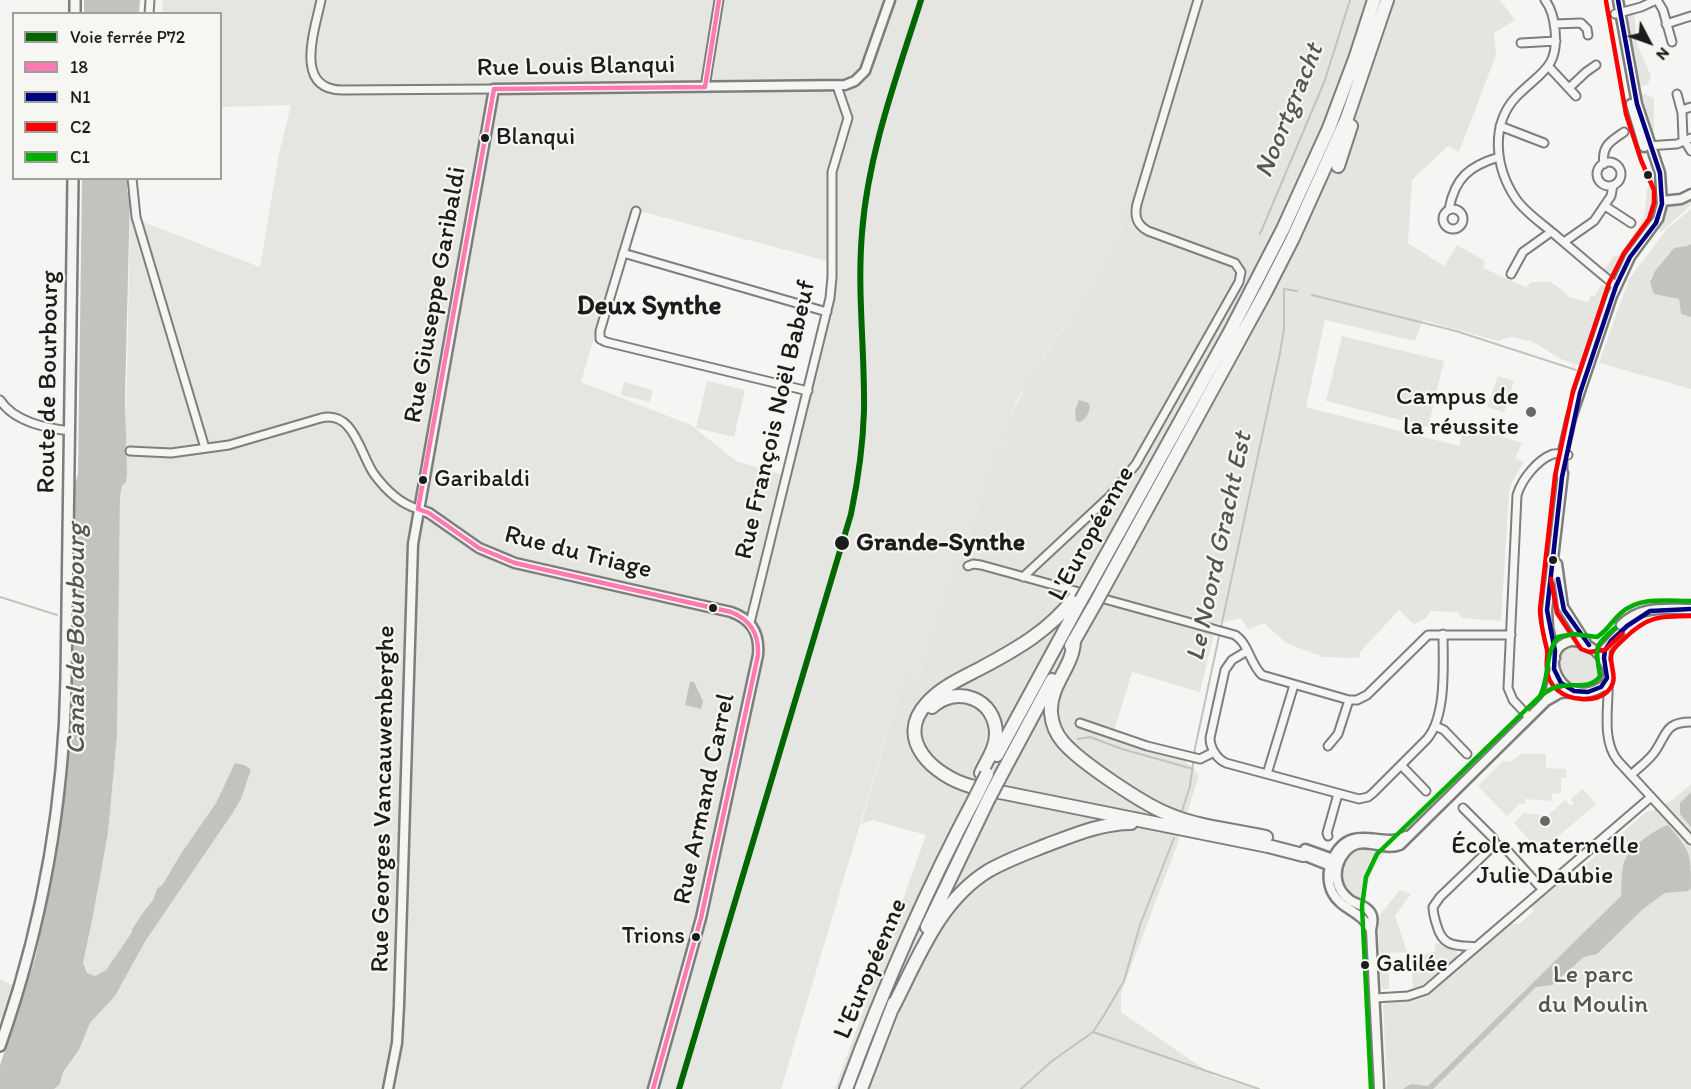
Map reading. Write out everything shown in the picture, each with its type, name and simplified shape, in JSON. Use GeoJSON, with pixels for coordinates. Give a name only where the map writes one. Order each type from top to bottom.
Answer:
{"type":"FeatureCollection","features":[{"type":"Feature","properties":{"kind":"highway","name":"L'Européenne"},"geometry":{"type":"LineString","coordinates":[[846,1089],[922,905],[1078,598],[1183,417],[1254,286],[1304,185],[1343,93],[1374,0]]}},
{"type":"Feature","properties":{"kind":"highway","name":"L'Européenne"},"geometry":{"type":"LineString","coordinates":[[989,775],[1074,640],[1265,293],[1331,155],[1357,91],[1387,0]]}},
{"type":"Feature","properties":{"kind":"highway"},"geometry":{"type":"LineString","coordinates":[[1338,166],[1366,81],[1378,27]]}},
{"type":"Feature","properties":{"kind":"highway"},"geometry":{"type":"LineString","coordinates":[[1265,293],[1274,288],[1286,273]]}},
{"type":"Feature","properties":{"kind":"highway"},"geometry":{"type":"LineString","coordinates":[[1078,598],[1034,638],[951,684],[922,708],[916,723],[916,738],[920,751],[934,769],[963,784],[1304,852]]}},
{"type":"Feature","properties":{"kind":"highway"},"geometry":{"type":"LineString","coordinates":[[1074,640],[1074,651],[1059,678],[1052,699],[1053,723],[1062,740],[1084,760],[1154,807],[1172,816],[1216,827]]}},
{"type":"Feature","properties":{"kind":"highway"},"geometry":{"type":"LineString","coordinates":[[978,797],[989,775],[996,738],[995,723],[992,715],[982,703],[971,697],[955,696],[942,699],[931,708],[926,716],[922,738],[927,751],[935,761],[954,774],[974,781],[1216,827],[1275,839],[1304,852]]}},
{"type":"Feature","properties":{"kind":"highway","name":"L'Européenne"},"geometry":{"type":"LineString","coordinates":[[861,1089],[892,1009],[953,868],[978,797]]}},
{"type":"Feature","properties":{"kind":"highway"},"geometry":{"type":"LineString","coordinates":[[892,1009],[941,916],[960,893],[983,875],[1017,857],[1103,826],[1127,823],[1169,826]]}},
{"type":"Feature","properties":{"kind":"main road","name":"Route de Bourbourg"},"geometry":{"type":"LineString","coordinates":[[0,1046],[21,984],[38,919],[59,796],[65,715],[73,180]]}},
{"type":"Feature","properties":{"kind":"street","name":"Rue Louis Blanqui"},"geometry":{"type":"LineString","coordinates":[[321,0],[311,62],[312,73],[318,82],[328,88],[338,90],[837,86]]}},
{"type":"Feature","properties":{"kind":"street"},"geometry":{"type":"LineString","coordinates":[[705,87],[719,0]]}},
{"type":"Feature","properties":{"kind":"street"},"geometry":{"type":"LineString","coordinates":[[837,86],[853,83],[865,71],[890,0]]}},
{"type":"Feature","properties":{"kind":"street"},"geometry":{"type":"LineString","coordinates":[[1023,577],[1110,496],[1136,464],[1240,278],[1239,267],[1233,261],[1148,231],[1139,225],[1136,219],[1137,204],[1198,0]]}},
{"type":"Feature","properties":{"kind":"street"},"geometry":{"type":"LineString","coordinates":[[1545,0],[1551,10],[1554,24],[1556,41],[1554,57],[1549,67],[1513,100],[1500,126],[1497,139],[1499,157],[1517,201],[1616,286]]}},
{"type":"Feature","properties":{"kind":"street"},"geometry":{"type":"LineString","coordinates":[[1613,0],[1618,14]]}},
{"type":"Feature","properties":{"kind":"street"},"geometry":{"type":"LineString","coordinates":[[1379,1089],[1371,915],[1342,893],[1337,883],[1335,864],[1347,851],[1360,844],[1372,843],[1397,847],[1546,700],[1551,691],[1555,658],[1547,614],[1565,455],[1580,393],[1616,286],[1630,257],[1656,222],[1662,201],[1661,188],[1630,98],[1618,0]]}},
{"type":"Feature","properties":{"kind":"street"},"geometry":{"type":"LineString","coordinates":[[1618,14],[1657,0],[1672,42]]}},
{"type":"Feature","properties":{"kind":"street"},"geometry":{"type":"LineString","coordinates":[[1666,24],[1691,16]]}},
{"type":"Feature","properties":{"kind":"street"},"geometry":{"type":"LineString","coordinates":[[1554,24],[1581,23],[1585,26],[1588,35]]}},
{"type":"Feature","properties":{"kind":"street"},"geometry":{"type":"LineString","coordinates":[[1521,43],[1556,41]]}},
{"type":"Feature","properties":{"kind":"street"},"geometry":{"type":"LineString","coordinates":[[1569,88],[1596,65]]}},
{"type":"Feature","properties":{"kind":"street"},"geometry":{"type":"LineString","coordinates":[[1549,67],[1576,96]]}},
{"type":"Feature","properties":{"kind":"street","name":"Rue François Noël Babeuf"},"geometry":{"type":"LineString","coordinates":[[750,623],[827,312],[832,282],[832,172],[848,118],[837,86]]}},
{"type":"Feature","properties":{"kind":"street","name":"Rue Giuseppe Garibaldi"},"geometry":{"type":"LineString","coordinates":[[418,509],[494,89]]}},
{"type":"Feature","properties":{"kind":"street"},"geometry":{"type":"LineString","coordinates":[[1677,94],[1691,151]]}},
{"type":"Feature","properties":{"kind":"street"},"geometry":{"type":"LineString","coordinates":[[1682,110],[1691,107]]}},
{"type":"Feature","properties":{"kind":"street"},"geometry":{"type":"LineString","coordinates":[[1500,126],[1544,143]]}},
{"type":"Feature","properties":{"kind":"street"},"geometry":{"type":"LineString","coordinates":[[1604,164],[1612,163],[1620,170],[1619,180],[1613,185],[1605,185],[1598,179],[1598,171],[1604,164],[1606,145],[1624,132]]}},
{"type":"Feature","properties":{"kind":"street"},"geometry":{"type":"LineString","coordinates":[[1646,146],[1674,144],[1687,140]]}},
{"type":"Feature","properties":{"kind":"street"},"geometry":{"type":"LineString","coordinates":[[1449,209],[1455,189],[1466,174],[1480,164],[1499,157]]}},
{"type":"Feature","properties":{"kind":"street"},"geometry":{"type":"LineString","coordinates":[[132,180],[136,218],[205,448]]}},
{"type":"Feature","properties":{"kind":"street"},"geometry":{"type":"LineString","coordinates":[[1564,242],[1589,226],[1605,206],[1612,194],[1613,185]]}},
{"type":"Feature","properties":{"kind":"street"},"geometry":{"type":"LineString","coordinates":[[1662,201],[1680,199],[1691,194]]}},
{"type":"Feature","properties":{"kind":"street"},"geometry":{"type":"LineString","coordinates":[[1605,206],[1631,223]]}},
{"type":"Feature","properties":{"kind":"street"},"geometry":{"type":"LineString","coordinates":[[636,212],[600,331],[599,335],[602,340],[808,391]]}},
{"type":"Feature","properties":{"kind":"street"},"geometry":{"type":"LineString","coordinates":[[1511,274],[1522,252],[1551,232]]}},
{"type":"Feature","properties":{"kind":"street"},"geometry":{"type":"LineString","coordinates":[[623,253],[827,312]]}},
{"type":"Feature","properties":{"kind":"street"},"geometry":{"type":"LineString","coordinates":[[0,400],[9,411],[21,418],[51,428],[70,431]]}},
{"type":"Feature","properties":{"kind":"street","name":"Rue du Triage"},"geometry":{"type":"LineString","coordinates":[[130,451],[171,453],[239,444],[321,418],[335,417],[351,429],[369,465],[380,481],[396,497],[433,515],[473,544],[508,561],[726,610],[750,623]]}},
{"type":"Feature","properties":{"kind":"street"},"geometry":{"type":"LineString","coordinates":[[1529,717],[1509,691],[1517,495],[1530,471],[1551,455],[1565,455]]}},
{"type":"Feature","properties":{"kind":"street","name":"Rue Georges Vancauwenberghe"},"geometry":{"type":"LineString","coordinates":[[388,1089],[398,1023],[411,567],[418,509]]}},
{"type":"Feature","properties":{"kind":"street"},"geometry":{"type":"LineString","coordinates":[[1556,527],[1561,601],[1565,612],[1588,644],[1604,661]]}},
{"type":"Feature","properties":{"kind":"street"},"geometry":{"type":"LineString","coordinates":[[968,566],[981,565],[1221,631],[1239,638],[1260,674],[1349,700],[1357,700],[1365,696],[1426,636],[1510,635]]}},
{"type":"Feature","properties":{"kind":"street"},"geometry":{"type":"LineString","coordinates":[[1555,658],[1565,642],[1574,640],[1588,644],[1602,643],[1638,615],[1653,609],[1691,609]]}},
{"type":"Feature","properties":{"kind":"street","name":"Rue Armand Carrel"},"geometry":{"type":"LineString","coordinates":[[653,1089],[701,918],[757,659],[758,638],[750,623]]}},
{"type":"Feature","properties":{"kind":"street"},"geometry":{"type":"LineString","coordinates":[[1620,629],[1606,647],[1604,661],[1608,674],[1609,747],[1613,755],[1691,840]]}},
{"type":"Feature","properties":{"kind":"street"},"geometry":{"type":"LineString","coordinates":[[1247,651],[1232,660],[1225,670],[1210,738],[1214,752],[1223,762],[1356,799],[1368,797],[1427,739],[1435,726],[1441,693],[1443,634]]}},
{"type":"Feature","properties":{"kind":"street"},"geometry":{"type":"LineString","coordinates":[[1554,670],[1562,684],[1576,692]]}},
{"type":"Feature","properties":{"kind":"street"},"geometry":{"type":"LineString","coordinates":[[1592,691],[1603,685],[1608,674]]}},
{"type":"Feature","properties":{"kind":"street"},"geometry":{"type":"LineString","coordinates":[[1267,774],[1294,685]]}},
{"type":"Feature","properties":{"kind":"street"},"geometry":{"type":"LineString","coordinates":[[1546,700],[1560,693],[1592,691],[1604,698],[1608,711]]}},
{"type":"Feature","properties":{"kind":"street"},"geometry":{"type":"LineString","coordinates":[[1328,746],[1338,734],[1349,700]]}},
{"type":"Feature","properties":{"kind":"street"},"geometry":{"type":"LineString","coordinates":[[1631,775],[1653,754],[1663,734],[1673,725],[1678,722],[1691,722]]}},
{"type":"Feature","properties":{"kind":"street"},"geometry":{"type":"LineString","coordinates":[[1080,723],[1147,746],[1200,759],[1214,752]]}},
{"type":"Feature","properties":{"kind":"street"},"geometry":{"type":"LineString","coordinates":[[1435,726],[1444,730],[1467,754]]}},
{"type":"Feature","properties":{"kind":"street"},"geometry":{"type":"LineString","coordinates":[[1401,765],[1426,791]]}},
{"type":"Feature","properties":{"kind":"street"},"geometry":{"type":"LineString","coordinates":[[1328,836],[1338,794]]}},
{"type":"Feature","properties":{"kind":"street"},"geometry":{"type":"LineString","coordinates":[[1375,998],[1419,994],[1429,988],[1651,797]]}},
{"type":"Feature","properties":{"kind":"street"},"geometry":{"type":"LineString","coordinates":[[1463,808],[1493,838],[1496,845],[1505,848],[1543,890]]}},
{"type":"Feature","properties":{"kind":"street"},"geometry":{"type":"LineString","coordinates":[[1476,947],[1445,942],[1440,936],[1433,907],[1440,897],[1496,845]]}},
{"type":"Feature","properties":{"kind":"street"},"geometry":{"type":"LineString","coordinates":[[1304,852],[1335,864]]}},
{"type":"Feature","properties":{"kind":"street"},"geometry":{"type":"LineString","coordinates":[[1455,945],[1461,952],[1462,960]]}},
{"type":"Feature","properties":{"kind":"shaded area"},"geometry":{"type":"Polygon","coordinates":[[[163,0],[1188,0],[1116,243],[1090,291],[1045,353],[1019,396],[1007,424],[919,674],[903,680],[781,1089],[54,1089],[60,1084],[63,1072],[79,1050],[90,1023],[115,996],[146,940],[232,814],[241,799],[251,771],[245,764],[235,763],[216,803],[106,970],[95,976],[87,973],[83,963],[108,833],[117,736],[120,497],[125,474],[130,217],[260,267],[279,154],[291,105],[222,107],[222,12],[162,12],[163,0]],[[632,209],[581,382],[691,425],[736,461],[783,475],[825,301],[827,261],[632,209]]]}},
{"type":"Feature","properties":{"kind":"shaded area"},"geometry":{"type":"Polygon","coordinates":[[[1521,754],[1546,754],[1546,768],[1566,769],[1566,778],[1561,778],[1561,794],[1552,793],[1552,801],[1525,799],[1525,804],[1519,804],[1507,816],[1478,786],[1502,762],[1511,761],[1521,754]]]}},
{"type":"Feature","properties":{"kind":"shaded area","name":"École maternelle Julie Daubie"},"geometry":{"type":"Polygon","coordinates":[[[1583,789],[1596,804],[1540,852],[1514,823],[1524,813],[1540,815],[1544,819],[1565,800],[1571,806],[1574,803],[1571,799],[1583,789]]]}},
{"type":"Feature","properties":{"kind":"green space"},"geometry":{"type":"Polygon","coordinates":[[[1188,0],[1500,0],[1515,20],[1494,33],[1496,55],[1459,152],[1448,146],[1412,180],[1408,243],[1444,266],[1457,245],[1485,261],[1483,268],[1526,287],[1531,282],[1549,282],[1569,297],[1588,302],[1591,296],[1595,296],[1601,285],[1609,286],[1610,291],[1581,366],[1563,360],[1531,341],[1511,337],[1498,341],[1423,320],[1415,341],[1325,320],[1306,407],[1459,446],[1465,424],[1522,443],[1515,458],[1524,462],[1512,482],[1509,493],[1501,621],[1462,618],[1458,612],[1431,611],[1426,618],[1414,624],[1399,610],[1360,652],[1359,658],[1323,657],[1286,643],[1264,623],[1248,629],[1241,618],[1216,624],[1200,692],[1132,672],[1112,738],[1185,761],[1199,775],[1176,848],[1121,993],[1121,1012],[1214,1076],[1257,1089],[835,1089],[926,835],[872,820],[861,824],[903,680],[908,670],[919,674],[1007,424],[1031,374],[1090,291],[1116,243],[1188,0]]]}},
{"type":"Feature","properties":{"kind":"green space"},"geometry":{"type":"Polygon","coordinates":[[[1634,13],[1637,44],[1651,76],[1648,84],[1636,88],[1625,21],[1634,13]]]}},
{"type":"Feature","properties":{"kind":"green space"},"geometry":{"type":"Polygon","coordinates":[[[1644,94],[1654,98],[1654,138],[1648,129],[1650,128],[1649,123],[1644,122],[1637,96],[1644,94]]]}},
{"type":"Feature","properties":{"kind":"green space"},"geometry":{"type":"Polygon","coordinates":[[[1652,178],[1657,193],[1655,216],[1616,274],[1611,276],[1603,271],[1614,256],[1619,256],[1644,218],[1647,190],[1652,178]]]}},
{"type":"Feature","properties":{"kind":"green space"},"geometry":{"type":"Polygon","coordinates":[[[1691,198],[1691,205],[1661,232],[1656,228],[1668,207],[1691,198]]]}},
{"type":"Feature","properties":{"kind":"green space"},"geometry":{"type":"Polygon","coordinates":[[[1691,209],[1691,244],[1669,253],[1650,279],[1679,299],[1681,314],[1691,317],[1691,389],[1599,363],[1629,279],[1667,229],[1691,209]]]}},
{"type":"Feature","properties":{"kind":"green space"},"geometry":{"type":"Polygon","coordinates":[[[1342,336],[1444,361],[1428,427],[1326,401],[1342,336]]]}},
{"type":"Feature","properties":{"kind":"green space"},"geometry":{"type":"Polygon","coordinates":[[[1498,376],[1514,381],[1504,412],[1487,407],[1498,376]]]}},
{"type":"Feature","properties":{"kind":"green space"},"geometry":{"type":"Polygon","coordinates":[[[707,381],[745,390],[734,437],[696,428],[707,381]]]}},
{"type":"Feature","properties":{"kind":"green space"},"geometry":{"type":"Polygon","coordinates":[[[624,382],[653,390],[650,402],[621,395],[624,382]]]}},
{"type":"Feature","properties":{"kind":"green space"},"geometry":{"type":"Polygon","coordinates":[[[1568,644],[1582,646],[1603,669],[1604,677],[1594,688],[1572,687],[1561,676],[1560,652],[1568,644]]]}},
{"type":"Feature","properties":{"kind":"green space","name":"Le parc du Moulin"},"geometry":{"type":"Polygon","coordinates":[[[1691,784],[1691,1089],[1387,1089],[1383,1005],[1425,997],[1500,933],[1512,924],[1519,924],[1534,911],[1531,905],[1564,877],[1568,880],[1646,812],[1665,805],[1691,784]]]}},
{"type":"Feature","properties":{"kind":"green space"},"geometry":{"type":"Polygon","coordinates":[[[1361,845],[1387,850],[1371,875],[1367,888],[1366,905],[1352,899],[1341,886],[1339,869],[1347,853],[1361,845]]]}},
{"type":"Feature","properties":{"kind":"green space"},"geometry":{"type":"Polygon","coordinates":[[[1400,890],[1411,894],[1395,916],[1407,952],[1389,953],[1389,989],[1383,989],[1381,987],[1378,922],[1382,912],[1400,890]]]}},
{"type":"Feature","properties":{"kind":"green space"},"geometry":{"type":"Polygon","coordinates":[[[1440,943],[1457,951],[1458,957],[1422,985],[1413,988],[1411,959],[1436,951],[1434,944],[1440,943]]]}},
{"type":"Feature","properties":{"kind":"green space"},"geometry":{"type":"Polygon","coordinates":[[[0,979],[12,985],[0,1023],[0,979]]]}},
{"type":"Feature","properties":{"kind":"water"},"geometry":{"type":"Polygon","coordinates":[[[84,0],[140,0],[139,12],[84,12],[84,0]]]}},
{"type":"Feature","properties":{"kind":"water","name":"Canal de Bourbourg"},"geometry":{"type":"Polygon","coordinates":[[[82,180],[127,180],[127,191],[130,196],[125,397],[127,474],[120,497],[117,736],[108,833],[83,963],[87,973],[95,976],[106,970],[153,900],[157,889],[163,884],[216,803],[235,763],[245,765],[251,770],[241,799],[232,814],[146,940],[115,996],[90,1023],[79,1050],[63,1072],[60,1084],[54,1089],[0,1089],[0,1065],[35,959],[56,857],[65,793],[71,732],[75,480],[78,472],[82,180]]]}},
{"type":"Feature","properties":{"kind":"water"},"geometry":{"type":"Polygon","coordinates":[[[1691,244],[1691,317],[1681,314],[1679,299],[1654,294],[1650,282],[1655,271],[1674,248],[1691,244]]]}},
{"type":"Feature","properties":{"kind":"water"},"geometry":{"type":"Polygon","coordinates":[[[1079,400],[1089,403],[1089,411],[1080,422],[1076,421],[1075,411],[1079,400]]]}},
{"type":"Feature","properties":{"kind":"water"},"geometry":{"type":"Polygon","coordinates":[[[690,682],[694,682],[703,701],[701,709],[685,705],[690,682]]]}},
{"type":"Feature","properties":{"kind":"water"},"geometry":{"type":"Polygon","coordinates":[[[1691,792],[1691,827],[1680,814],[1680,803],[1691,792]]]}},
{"type":"Feature","properties":{"kind":"water"},"geometry":{"type":"Polygon","coordinates":[[[1668,825],[1685,847],[1690,859],[1691,888],[1688,891],[1665,893],[1643,909],[1597,954],[1584,957],[1552,985],[1536,987],[1433,1089],[1403,1089],[1411,1084],[1428,1086],[1621,896],[1622,870],[1627,856],[1643,840],[1668,825]]]}},
{"type":"Feature","properties":{"kind":"waterway","name":"Noortgracht"},"geometry":{"type":"LineString","coordinates":[[1260,234],[1325,80],[1350,0]]}},
{"type":"Feature","properties":{"kind":"waterway","name":"Le Noord Gracht Est"},"geometry":{"type":"LineString","coordinates":[[1182,811],[1190,786],[1195,748],[1280,353],[1284,329],[1284,289],[1297,291]]}},
{"type":"Feature","properties":{"kind":"waterway"},"geometry":{"type":"LineString","coordinates":[[1312,295],[1456,331],[1576,370]]}},
{"type":"Feature","properties":{"kind":"waterway","name":"Canal de Bourbourg"},"geometry":{"type":"LineString","coordinates":[[0,597],[57,615]]}},
{"type":"Feature","properties":{"kind":"waterway"},"geometry":{"type":"LineString","coordinates":[[1078,739],[1090,737],[1122,749],[1193,769]]}},
{"type":"Feature","properties":{"kind":"waterway","name":"Le Noord Gracht Est"},"geometry":{"type":"LineString","coordinates":[[1021,1089],[1052,1061],[1093,1032],[1104,1015],[1124,981],[1140,925],[1174,838]]}},
{"type":"Feature","properties":{"kind":"waterway"},"geometry":{"type":"LineString","coordinates":[[1093,1032],[1259,1089]]}},
{"type":"Feature","properties":{"kind":"rail line","name":"P72"},"geometry":{"type":"LineString","coordinates":[[679,1089],[851,514],[860,463],[863,424],[860,277],[865,203],[877,144],[921,0]]}},
{"type":"Feature","properties":{"kind":"transit line","name":"18"},"geometry":{"type":"LineString","coordinates":[[705,87],[719,0]]}},
{"type":"Feature","properties":{"kind":"transit line","name":"N1"},"geometry":{"type":"LineString","coordinates":[[1618,0],[1637,104],[1660,173],[1662,204],[1656,223],[1630,257],[1616,286],[1580,393],[1562,477],[1547,610],[1555,651],[1554,669],[1561,683],[1574,691],[1588,692],[1601,687],[1607,678],[1605,650],[1627,626],[1650,611],[1691,609]]}},
{"type":"Feature","properties":{"kind":"transit line","name":"C2"},"geometry":{"type":"LineString","coordinates":[[1606,1],[1626,114],[1641,160],[1654,190],[1654,203],[1649,219],[1624,253],[1609,283],[1573,391],[1555,476],[1540,609],[1550,681],[1563,694],[1575,698],[1588,699],[1601,696],[1611,688],[1613,683],[1612,652],[1632,631],[1654,619],[1691,616]]}},
{"type":"Feature","properties":{"kind":"transit line","name":"18"},"geometry":{"type":"LineString","coordinates":[[494,89],[705,87]]}},
{"type":"Feature","properties":{"kind":"transit line","name":"18"},"geometry":{"type":"LineString","coordinates":[[418,509],[494,89]]}},
{"type":"Feature","properties":{"kind":"transit line","name":"18"},"geometry":{"type":"LineString","coordinates":[[418,509],[429,513],[479,548],[515,563],[731,612],[744,619],[755,634],[758,655],[701,918],[653,1089]]}},
{"type":"Feature","properties":{"kind":"transit line","name":"C2"},"geometry":{"type":"LineString","coordinates":[[1551,579],[1557,613],[1581,649],[1589,652],[1605,650],[1622,634]]}},
{"type":"Feature","properties":{"kind":"transit line","name":"N1"},"geometry":{"type":"LineString","coordinates":[[1558,579],[1564,610],[1589,645]]}},
{"type":"Feature","properties":{"kind":"transit line","name":"C1"},"geometry":{"type":"LineString","coordinates":[[1371,1089],[1362,906],[1366,877],[1377,854],[1540,696],[1551,651],[1558,637],[1573,634],[1597,637],[1621,613],[1637,604],[1654,601],[1691,601]]}},
{"type":"Feature","properties":{"kind":"transit line","name":"C1"},"geometry":{"type":"LineString","coordinates":[[1533,704],[1552,688],[1586,685],[1596,681],[1600,676],[1597,649],[1602,640],[1615,628]]}},
{"type":"Feature","properties":{"kind":"place","name":"Blanqui"},"geometry":{"type":"Point","coordinates":[485,138]}},
{"type":"Feature","properties":{"kind":"place","name":"Campus de la réussite"},"geometry":{"type":"Point","coordinates":[1531,412]}},
{"type":"Feature","properties":{"kind":"place","name":"Garibaldi"},"geometry":{"type":"Point","coordinates":[423,480]}},
{"type":"Feature","properties":{"kind":"place","name":"Grande-Synthe"},"geometry":{"type":"Point","coordinates":[842,543]}},
{"type":"Feature","properties":{"kind":"place","name":"École maternelle Julie Daubie"},"geometry":{"type":"Point","coordinates":[1545,821]}},
{"type":"Feature","properties":{"kind":"place","name":"Trions"},"geometry":{"type":"Point","coordinates":[696,937]}},
{"type":"Feature","properties":{"kind":"place","name":"Galilée"},"geometry":{"type":"Point","coordinates":[1365,965]}},
{"type":"Feature","properties":{"kind":"district","name":"Deux Synthe"},"geometry":{"type":"Point","coordinates":[649,307]}}]}
